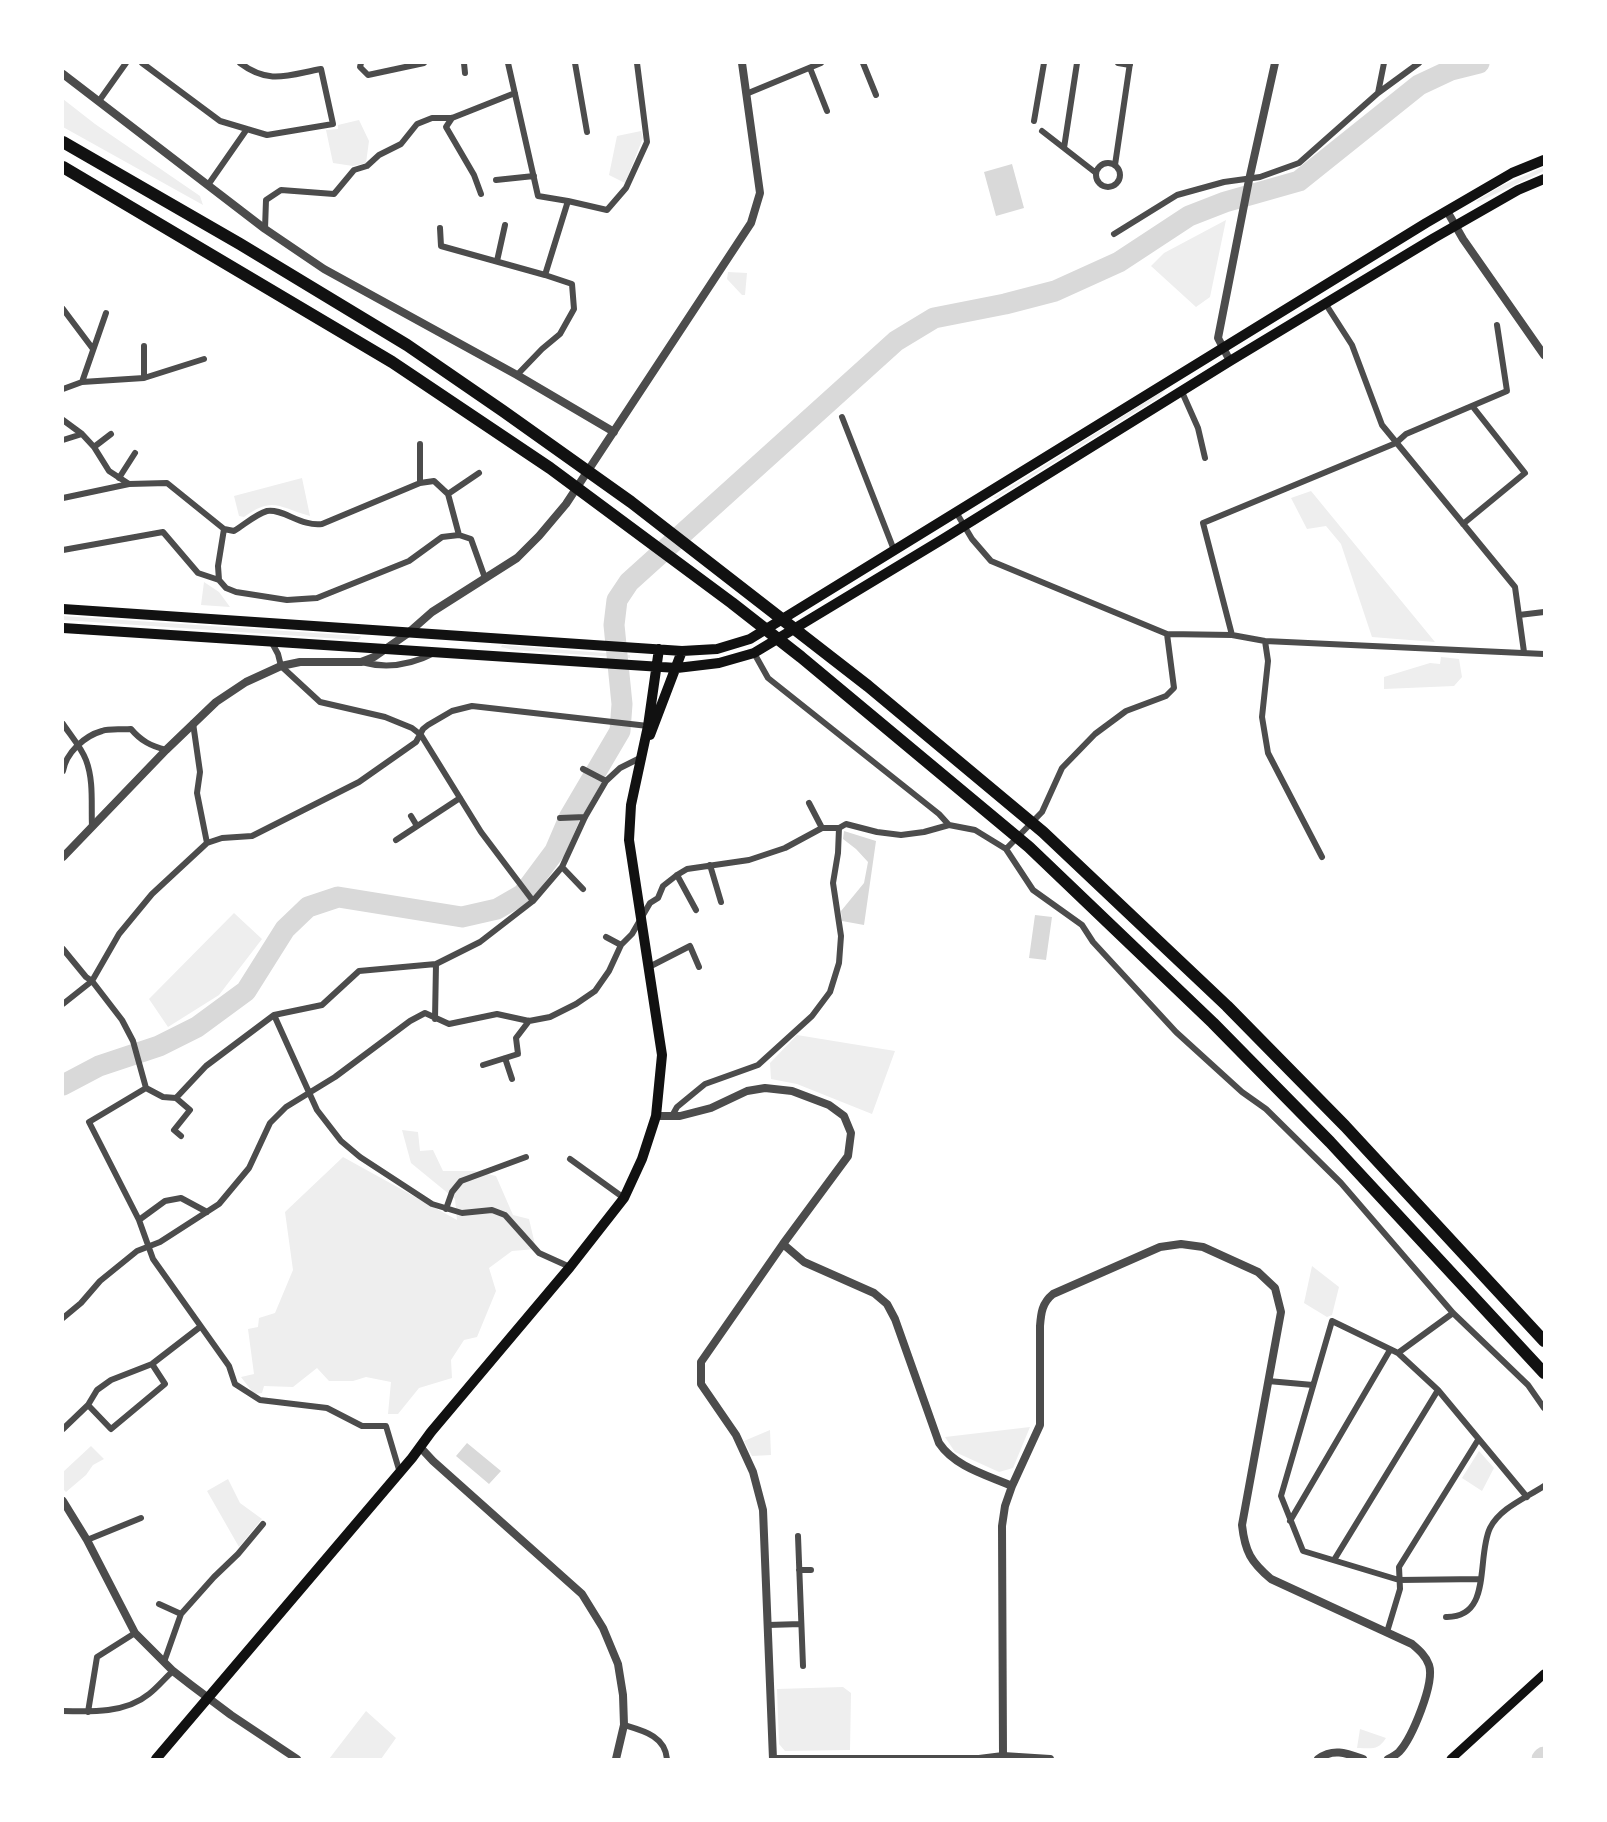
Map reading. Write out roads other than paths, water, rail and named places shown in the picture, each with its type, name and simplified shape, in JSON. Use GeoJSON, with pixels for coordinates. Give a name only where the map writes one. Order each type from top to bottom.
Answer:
{"type":"FeatureCollection","features":[{"type":"Feature","properties":{"kind":"highway"},"geometry":{"type":"LineString","coordinates":[[63,142],[240,244],[407,345],[561,451],[650,516],[820,647],[1043,832],[1227,1006],[1345,1126],[1544,1341]]}},
{"type":"Feature","properties":{"kind":"highway"},"geometry":{"type":"LineString","coordinates":[[63,167],[392,362],[550,468],[801,657],[1029,847],[1213,1023],[1330,1142],[1544,1373]]}},
{"type":"Feature","properties":{"kind":"main road"},"geometry":{"type":"LineString","coordinates":[[63,609],[682,651],[717,649],[750,639],[1447,211],[1512,173],[1544,160]]}},
{"type":"Feature","properties":{"kind":"main road"},"geometry":{"type":"LineString","coordinates":[[63,628],[658,667],[677,668],[719,663],[754,652],[1455,225],[1518,190],[1544,179]]}},
{"type":"Feature","properties":{"kind":"main road"},"geometry":{"type":"LineString","coordinates":[[156,1759],[400,1473],[570,1267],[624,1198],[642,1159],[656,1116],[662,1055],[629,840],[631,805],[648,726],[659,649]]}},
{"type":"Feature","properties":{"kind":"main road"},"geometry":{"type":"LineString","coordinates":[[640,758],[682,651]]}},
{"type":"Feature","properties":{"kind":"main road"},"geometry":{"type":"LineString","coordinates":[[1451,1759],[1544,1674]]}},
{"type":"Feature","properties":{"kind":"street"},"geometry":{"type":"LineString","coordinates":[[99,101],[126,63]]}},
{"type":"Feature","properties":{"kind":"street"},"geometry":{"type":"LineString","coordinates":[[142,63],[220,121],[267,135],[333,124],[321,69],[274,78],[251,72],[240,63]]}},
{"type":"Feature","properties":{"kind":"street"},"geometry":{"type":"LineString","coordinates":[[361,63],[360,67],[368,75],[399,66],[424,63]]}},
{"type":"Feature","properties":{"kind":"street"},"geometry":{"type":"LineString","coordinates":[[464,63],[465,73]]}},
{"type":"Feature","properties":{"kind":"street"},"geometry":{"type":"LineString","coordinates":[[508,63],[538,196],[607,210],[626,188],[647,142],[637,63]]}},
{"type":"Feature","properties":{"kind":"street"},"geometry":{"type":"LineString","coordinates":[[575,63],[587,132]]}},
{"type":"Feature","properties":{"kind":"street"},"geometry":{"type":"LineString","coordinates":[[361,662],[374,657],[432,612],[517,558],[539,536],[566,504],[751,223],[760,193],[742,63]]}},
{"type":"Feature","properties":{"kind":"street"},"geometry":{"type":"LineString","coordinates":[[746,94],[821,63]]}},
{"type":"Feature","properties":{"kind":"street"},"geometry":{"type":"LineString","coordinates":[[863,63],[876,95]]}},
{"type":"Feature","properties":{"kind":"street"},"geometry":{"type":"LineString","coordinates":[[1034,121],[1044,63]]}},
{"type":"Feature","properties":{"kind":"street"},"geometry":{"type":"LineString","coordinates":[[1065,148],[1077,63]]}},
{"type":"Feature","properties":{"kind":"street"},"geometry":{"type":"LineString","coordinates":[[1115,165],[1130,64],[1118,63]]}},
{"type":"Feature","properties":{"kind":"street"},"geometry":{"type":"LineString","coordinates":[[1230,361],[1218,338],[1275,63]]}},
{"type":"Feature","properties":{"kind":"street"},"geometry":{"type":"LineString","coordinates":[[1378,93],[1384,63]]}},
{"type":"Feature","properties":{"kind":"street"},"geometry":{"type":"LineString","coordinates":[[1114,234],[1177,195],[1224,182],[1249,180],[1280,172],[1299,163],[1378,93],[1419,63]]}},
{"type":"Feature","properties":{"kind":"street"},"geometry":{"type":"LineString","coordinates":[[810,68],[827,111]]}},
{"type":"Feature","properties":{"kind":"street"},"geometry":{"type":"LineString","coordinates":[[63,74],[265,229],[324,269],[517,375],[614,432]]}},
{"type":"Feature","properties":{"kind":"street"},"geometry":{"type":"LineString","coordinates":[[265,229],[266,200],[281,190],[334,194],[354,171],[367,166],[379,155],[401,144],[417,124],[432,118],[452,118],[515,93]]}},
{"type":"Feature","properties":{"kind":"street"},"geometry":{"type":"LineString","coordinates":[[452,118],[447,127],[474,175],[481,194]]}},
{"type":"Feature","properties":{"kind":"street"},"geometry":{"type":"LineString","coordinates":[[208,185],[247,129]]}},
{"type":"Feature","properties":{"kind":"street"},"geometry":{"type":"LineString","coordinates":[[1042,131],[1096,173],[1101,184],[1112,187],[1120,178],[1120,171],[1115,165],[1103,164],[1096,173]]}},
{"type":"Feature","properties":{"kind":"street"},"geometry":{"type":"LineString","coordinates":[[496,180],[534,176]]}},
{"type":"Feature","properties":{"kind":"street"},"geometry":{"type":"LineString","coordinates":[[545,275],[568,201]]}},
{"type":"Feature","properties":{"kind":"street"},"geometry":{"type":"LineString","coordinates":[[1447,211],[1463,239],[1544,355]]}},
{"type":"Feature","properties":{"kind":"street"},"geometry":{"type":"LineString","coordinates":[[497,261],[505,225]]}},
{"type":"Feature","properties":{"kind":"street"},"geometry":{"type":"LineString","coordinates":[[440,228],[441,246],[572,284],[574,309],[560,334],[542,348],[517,375]]}},
{"type":"Feature","properties":{"kind":"street"},"geometry":{"type":"LineString","coordinates":[[1325,303],[1352,345],[1382,424],[1515,587],[1524,652]]}},
{"type":"Feature","properties":{"kind":"street"},"geometry":{"type":"LineString","coordinates":[[63,309],[93,349]]}},
{"type":"Feature","properties":{"kind":"street"},"geometry":{"type":"LineString","coordinates":[[82,382],[106,313]]}},
{"type":"Feature","properties":{"kind":"street"},"geometry":{"type":"LineString","coordinates":[[1232,635],[1203,523],[1396,443],[1406,434],[1507,391],[1497,325]]}},
{"type":"Feature","properties":{"kind":"street"},"geometry":{"type":"LineString","coordinates":[[144,346],[144,378]]}},
{"type":"Feature","properties":{"kind":"street"},"geometry":{"type":"LineString","coordinates":[[63,388],[82,382],[144,378],[204,359]]}},
{"type":"Feature","properties":{"kind":"street"},"geometry":{"type":"LineString","coordinates":[[1182,392],[1198,428],[1205,458]]}},
{"type":"Feature","properties":{"kind":"street"},"geometry":{"type":"LineString","coordinates":[[1463,524],[1525,473],[1473,407]]}},
{"type":"Feature","properties":{"kind":"street"},"geometry":{"type":"LineString","coordinates":[[842,417],[894,550]]}},
{"type":"Feature","properties":{"kind":"street"},"geometry":{"type":"LineString","coordinates":[[63,420],[82,434],[94,447],[109,471],[129,484]]}},
{"type":"Feature","properties":{"kind":"street"},"geometry":{"type":"LineString","coordinates":[[63,440],[82,434]]}},
{"type":"Feature","properties":{"kind":"street"},"geometry":{"type":"LineString","coordinates":[[94,447],[111,434]]}},
{"type":"Feature","properties":{"kind":"street"},"geometry":{"type":"LineString","coordinates":[[420,444],[420,483]]}},
{"type":"Feature","properties":{"kind":"street"},"geometry":{"type":"LineString","coordinates":[[119,478],[135,453]]}},
{"type":"Feature","properties":{"kind":"street"},"geometry":{"type":"LineString","coordinates":[[448,494],[479,473]]}},
{"type":"Feature","properties":{"kind":"street"},"geometry":{"type":"LineString","coordinates":[[63,498],[129,484],[167,483],[224,529],[234,531],[264,512],[271,511],[312,525],[322,524],[420,483],[434,482],[448,494],[459,535]]}},
{"type":"Feature","properties":{"kind":"street"},"geometry":{"type":"LineString","coordinates":[[956,512],[972,539],[991,561],[1167,634],[1232,635],[1265,641],[1544,654]]}},
{"type":"Feature","properties":{"kind":"street"},"geometry":{"type":"LineString","coordinates":[[219,580],[218,566],[224,529]]}},
{"type":"Feature","properties":{"kind":"street"},"geometry":{"type":"LineString","coordinates":[[63,550],[163,532],[198,573],[219,580],[226,588],[236,592],[287,600],[317,598],[409,561],[442,537],[459,535],[471,539],[485,578]]}},
{"type":"Feature","properties":{"kind":"street"},"geometry":{"type":"LineString","coordinates":[[1519,615],[1544,612]]}},
{"type":"Feature","properties":{"kind":"street"},"geometry":{"type":"LineString","coordinates":[[1006,849],[1042,812],[1062,768],[1095,734],[1126,711],[1166,696],[1174,688],[1167,634]]}},
{"type":"Feature","properties":{"kind":"street"},"geometry":{"type":"LineString","coordinates":[[271,640],[281,666],[320,702],[385,717],[412,728],[421,735],[481,831],[532,901]]}},
{"type":"Feature","properties":{"kind":"street"},"geometry":{"type":"LineString","coordinates":[[1265,641],[1268,662],[1262,717],[1268,753],[1322,857]]}},
{"type":"Feature","properties":{"kind":"street"},"geometry":{"type":"LineString","coordinates":[[63,857],[194,723],[216,702],[246,682],[281,666],[300,662],[361,662],[388,666],[419,661],[438,652]]}},
{"type":"Feature","properties":{"kind":"street"},"geometry":{"type":"LineString","coordinates":[[754,652],[768,678],[939,814],[949,825]]}},
{"type":"Feature","properties":{"kind":"street"},"geometry":{"type":"LineString","coordinates":[[63,1004],[93,981],[119,934],[152,894],[207,843],[222,838],[252,836],[359,782],[416,742],[428,725],[452,711],[472,706],[648,726]]}},
{"type":"Feature","properties":{"kind":"street"},"geometry":{"type":"LineString","coordinates":[[194,723],[200,772],[197,793],[207,843]]}},
{"type":"Feature","properties":{"kind":"street"},"geometry":{"type":"LineString","coordinates":[[63,724],[86,761],[92,788],[92,826]]}},
{"type":"Feature","properties":{"kind":"street"},"geometry":{"type":"LineString","coordinates":[[63,771],[64,764],[77,744],[101,731],[131,729],[139,739],[151,746],[166,750]]}},
{"type":"Feature","properties":{"kind":"street"},"geometry":{"type":"LineString","coordinates":[[176,1098],[206,1066],[274,1015],[322,1005],[359,972],[436,964],[480,942],[532,901],[562,867],[585,817],[606,781],[628,762],[640,758]]}},
{"type":"Feature","properties":{"kind":"street"},"geometry":{"type":"LineString","coordinates":[[582,769],[606,781]]}},
{"type":"Feature","properties":{"kind":"street"},"geometry":{"type":"LineString","coordinates":[[396,840],[460,798]]}},
{"type":"Feature","properties":{"kind":"street"},"geometry":{"type":"LineString","coordinates":[[809,803],[822,828]]}},
{"type":"Feature","properties":{"kind":"street"},"geometry":{"type":"LineString","coordinates":[[411,816],[417,826]]}},
{"type":"Feature","properties":{"kind":"street"},"geometry":{"type":"LineString","coordinates":[[560,818],[585,817]]}},
{"type":"Feature","properties":{"kind":"street"},"geometry":{"type":"LineString","coordinates":[[63,1318],[81,1303],[105,1277],[137,1251],[160,1242],[219,1204],[249,1168],[270,1123],[286,1107],[335,1077],[410,1021],[425,1013],[449,1024],[497,1014],[529,1021],[550,1017],[576,1004],[595,991],[609,970],[621,945],[632,934],[650,903],[658,898],[663,886],[687,869],[752,859],[785,848],[822,828],[838,828],[846,824],[901,835],[949,825],[975,830],[1006,849],[1033,890],[1082,926],[1093,942],[1176,1032],[1242,1092],[1266,1109],[1341,1183],[1453,1313],[1528,1385],[1544,1408]]}},
{"type":"Feature","properties":{"kind":"street"},"geometry":{"type":"LineString","coordinates":[[672,1116],[677,1107],[705,1084],[758,1065],[812,1016],[830,992],[839,963],[841,936],[833,883],[838,853],[838,828]]}},
{"type":"Feature","properties":{"kind":"street"},"geometry":{"type":"LineString","coordinates":[[710,865],[721,902]]}},
{"type":"Feature","properties":{"kind":"street"},"geometry":{"type":"LineString","coordinates":[[562,867],[583,889]]}},
{"type":"Feature","properties":{"kind":"street"},"geometry":{"type":"LineString","coordinates":[[677,875],[696,910]]}},
{"type":"Feature","properties":{"kind":"street"},"geometry":{"type":"LineString","coordinates":[[606,937],[621,945]]}},
{"type":"Feature","properties":{"kind":"street"},"geometry":{"type":"LineString","coordinates":[[649,967],[690,946],[699,967]]}},
{"type":"Feature","properties":{"kind":"street"},"geometry":{"type":"LineString","coordinates":[[63,949],[86,977],[93,981],[122,1020],[133,1041],[146,1088],[163,1097],[176,1098],[190,1110],[174,1130],[181,1136]]}},
{"type":"Feature","properties":{"kind":"street"},"geometry":{"type":"LineString","coordinates":[[435,1019],[436,964]]}},
{"type":"Feature","properties":{"kind":"street"},"geometry":{"type":"LineString","coordinates":[[274,1015],[317,1110],[341,1140],[360,1157],[432,1204],[462,1213],[492,1210],[505,1215],[539,1253],[570,1267]]}},
{"type":"Feature","properties":{"kind":"street"},"geometry":{"type":"LineString","coordinates":[[483,1065],[518,1054],[516,1038],[529,1021]]}},
{"type":"Feature","properties":{"kind":"street"},"geometry":{"type":"LineString","coordinates":[[505,1058],[512,1078]]}},
{"type":"Feature","properties":{"kind":"street"},"geometry":{"type":"LineString","coordinates":[[146,1088],[89,1122],[139,1220],[153,1259],[229,1366],[235,1384],[260,1400],[327,1408],[362,1426],[386,1426],[400,1473]]}},
{"type":"Feature","properties":{"kind":"street"},"geometry":{"type":"LineString","coordinates":[[656,1116],[681,1116],[711,1108],[747,1091],[765,1088],[792,1091],[829,1105],[844,1116],[851,1133],[848,1156],[701,1362],[701,1384],[736,1435],[753,1472],[763,1510],[773,1759],[979,1759],[1003,1756],[1050,1759]]}},
{"type":"Feature","properties":{"kind":"street"},"geometry":{"type":"LineString","coordinates":[[446,1209],[452,1192],[461,1181],[472,1175],[526,1157]]}},
{"type":"Feature","properties":{"kind":"street"},"geometry":{"type":"LineString","coordinates":[[570,1159],[624,1198]]}},
{"type":"Feature","properties":{"kind":"street"},"geometry":{"type":"LineString","coordinates":[[139,1220],[165,1201],[181,1198],[207,1212]]}},
{"type":"Feature","properties":{"kind":"street"},"geometry":{"type":"LineString","coordinates":[[783,1244],[804,1262],[874,1293],[886,1304],[895,1319],[942,1449],[956,1461],[1012,1486]]}},
{"type":"Feature","properties":{"kind":"street"},"geometry":{"type":"LineString","coordinates":[[1003,1756],[1002,1526],[1005,1506],[1012,1486],[1040,1425],[1040,1326],[1045,1301],[1053,1294],[1160,1247],[1181,1244],[1203,1247],[1258,1272],[1275,1288],[1281,1312],[1242,1526],[1245,1547],[1255,1566],[1271,1579],[1412,1644],[1422,1653],[1429,1665],[1431,1679],[1428,1692],[1406,1743],[1398,1753],[1388,1759]]}},
{"type":"Feature","properties":{"kind":"street"},"geometry":{"type":"LineString","coordinates":[[1398,1353],[1453,1313]]}},
{"type":"Feature","properties":{"kind":"street"},"geometry":{"type":"LineString","coordinates":[[1481,1579],[1399,1580],[1303,1551],[1281,1496],[1332,1322],[1398,1353],[1438,1390],[1527,1497]]}},
{"type":"Feature","properties":{"kind":"street"},"geometry":{"type":"LineString","coordinates":[[63,1429],[88,1405],[97,1390],[111,1380],[152,1364],[200,1328]]}},
{"type":"Feature","properties":{"kind":"street"},"geometry":{"type":"LineString","coordinates":[[1290,1521],[1390,1350]]}},
{"type":"Feature","properties":{"kind":"street"},"geometry":{"type":"LineString","coordinates":[[88,1405],[111,1429],[165,1384],[152,1364]]}},
{"type":"Feature","properties":{"kind":"street"},"geometry":{"type":"LineString","coordinates":[[1268,1381],[1313,1385]]}},
{"type":"Feature","properties":{"kind":"street"},"geometry":{"type":"LineString","coordinates":[[1334,1560],[1438,1390]]}},
{"type":"Feature","properties":{"kind":"street"},"geometry":{"type":"LineString","coordinates":[[1387,1632],[1400,1589],[1400,1567],[1478,1440]]}},
{"type":"Feature","properties":{"kind":"street"},"geometry":{"type":"LineString","coordinates":[[420,1447],[582,1594],[603,1628],[618,1664],[624,1695],[624,1725],[616,1759]]}},
{"type":"Feature","properties":{"kind":"street"},"geometry":{"type":"LineString","coordinates":[[1446,1617],[1459,1617],[1469,1611],[1477,1599],[1483,1552],[1490,1527],[1506,1509],[1544,1486]]}},
{"type":"Feature","properties":{"kind":"street"},"geometry":{"type":"LineString","coordinates":[[63,1501],[87,1540],[135,1633],[173,1671],[297,1759]]}},
{"type":"Feature","properties":{"kind":"street"},"geometry":{"type":"LineString","coordinates":[[87,1540],[141,1518]]}},
{"type":"Feature","properties":{"kind":"street"},"geometry":{"type":"LineString","coordinates":[[164,1662],[181,1614],[263,1524]]}},
{"type":"Feature","properties":{"kind":"street"},"geometry":{"type":"LineString","coordinates":[[798,1536],[803,1666]]}},
{"type":"Feature","properties":{"kind":"street"},"geometry":{"type":"LineString","coordinates":[[800,1570],[810,1570]]}},
{"type":"Feature","properties":{"kind":"street"},"geometry":{"type":"LineString","coordinates":[[159,1604],[181,1614]]}},
{"type":"Feature","properties":{"kind":"street"},"geometry":{"type":"LineString","coordinates":[[768,1625],[801,1624]]}},
{"type":"Feature","properties":{"kind":"street"},"geometry":{"type":"LineString","coordinates":[[88,1712],[97,1657],[135,1633]]}},
{"type":"Feature","properties":{"kind":"street"},"geometry":{"type":"LineString","coordinates":[[63,1711],[88,1712],[118,1709],[148,1696],[173,1671]]}},
{"type":"Feature","properties":{"kind":"street"},"geometry":{"type":"LineString","coordinates":[[624,1725],[654,1735],[666,1750],[667,1759]]}},
{"type":"Feature","properties":{"kind":"street"},"geometry":{"type":"LineString","coordinates":[[1318,1759],[1329,1752],[1344,1752],[1363,1759]]}},
{"type":"Feature","properties":{"kind":"waterway"},"geometry":{"type":"LineString","coordinates":[[63,1085],[99,1066],[159,1046],[197,1027],[246,991],[285,929],[308,907],[338,897],[462,917],[497,909],[523,894],[555,851],[570,816],[620,731],[622,704],[614,625],[617,600],[629,582],[896,341],[934,318],[1055,291],[1119,262],[1189,216],[1225,202],[1299,181],[1419,85],[1451,70],[1479,63]]}}]}
